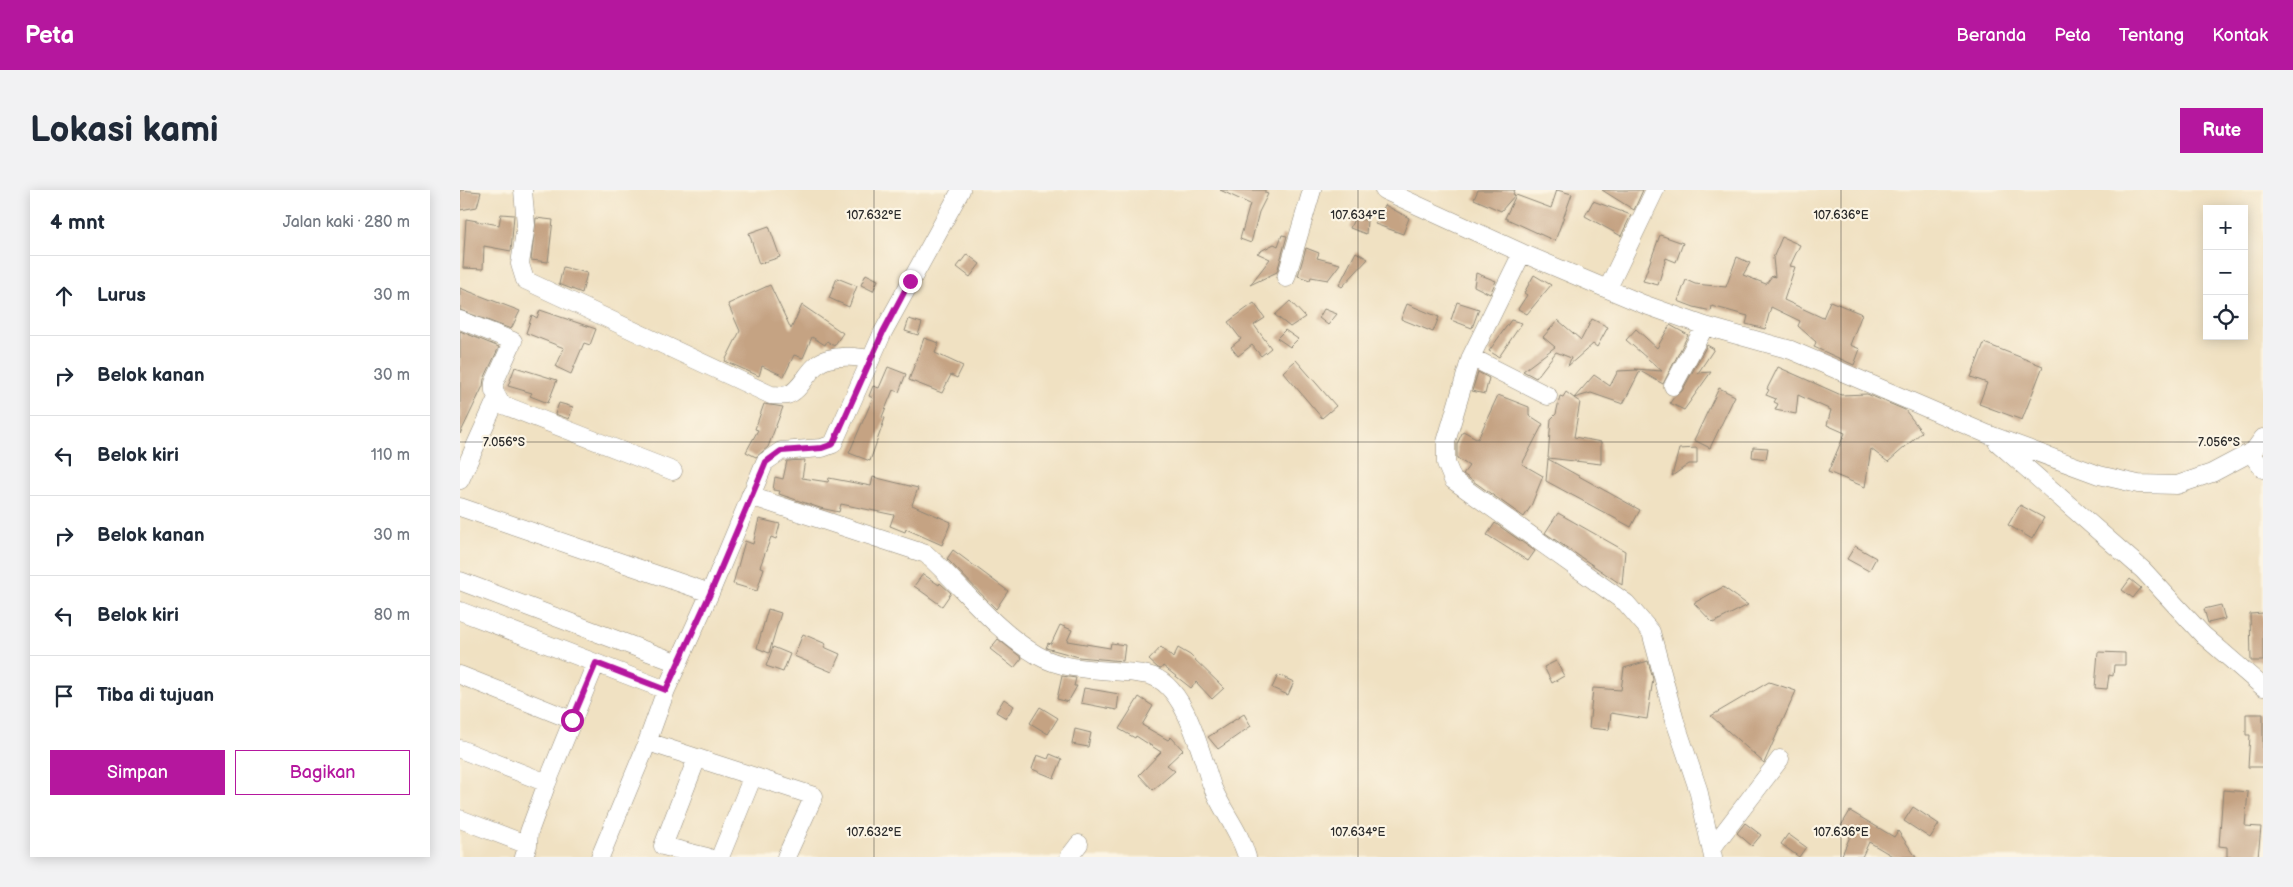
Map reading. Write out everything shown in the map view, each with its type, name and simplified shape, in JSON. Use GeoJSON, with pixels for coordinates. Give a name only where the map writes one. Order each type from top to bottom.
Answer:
{"type":"FeatureCollection","features":[{"type":"Feature","properties":{"kind":"street"},"geometry":{"type":"LineString","coordinates":[[523,190],[526,225],[520,264],[525,280],[546,291],[597,312],[771,394],[787,395],[796,389],[805,376],[826,359],[851,356],[871,359]]}},
{"type":"Feature","properties":{"kind":"street"},"geometry":{"type":"LineString","coordinates":[[600,857],[648,742],[666,690],[710,594],[766,462],[781,451],[822,448],[833,444],[892,315],[961,190]]}},
{"type":"Feature","properties":{"kind":"street"},"geometry":{"type":"LineString","coordinates":[[1286,278],[1312,190]]}},
{"type":"Feature","properties":{"kind":"street"},"geometry":{"type":"LineString","coordinates":[[1384,190],[1522,253],[1643,304],[1704,326],[1791,350],[1987,434],[2099,475],[2138,484],[2177,485],[2212,473],[2250,452],[2263,438]]}},
{"type":"Feature","properties":{"kind":"street"},"geometry":{"type":"LineString","coordinates":[[1608,288],[1655,190]]}},
{"type":"Feature","properties":{"kind":"street"},"geometry":{"type":"LineString","coordinates":[[1522,253],[1472,357],[1446,442],[1446,463],[1453,480],[1626,603],[1651,632],[1675,720],[1698,789],[1712,853]]}},
{"type":"Feature","properties":{"kind":"street"},"geometry":{"type":"LineString","coordinates":[[460,320],[513,341],[494,383],[497,398],[501,404],[673,470]]}},
{"type":"Feature","properties":{"kind":"street"},"geometry":{"type":"LineString","coordinates":[[1673,386],[1704,326]]}},
{"type":"Feature","properties":{"kind":"street"},"geometry":{"type":"LineString","coordinates":[[1472,357],[1548,396]]}},
{"type":"Feature","properties":{"kind":"street"},"geometry":{"type":"LineString","coordinates":[[460,480],[497,398]]}},
{"type":"Feature","properties":{"kind":"street"},"geometry":{"type":"LineString","coordinates":[[1987,434],[2143,570],[2203,635],[2263,687]]}},
{"type":"Feature","properties":{"kind":"street"},"geometry":{"type":"LineString","coordinates":[[2250,452],[2263,469]]}},
{"type":"Feature","properties":{"kind":"street"},"geometry":{"type":"LineString","coordinates":[[750,496],[926,554],[945,571],[980,611],[1036,654],[1048,660],[1110,672],[1149,676],[1159,680],[1178,700],[1199,741],[1212,786],[1235,828],[1247,857]]}},
{"type":"Feature","properties":{"kind":"street"},"geometry":{"type":"LineString","coordinates":[[460,507],[710,594]]}},
{"type":"Feature","properties":{"kind":"street"},"geometry":{"type":"LineString","coordinates":[[460,581],[678,663]]}},
{"type":"Feature","properties":{"kind":"street"},"geometry":{"type":"LineString","coordinates":[[460,611],[666,690]]}},
{"type":"Feature","properties":{"kind":"street"},"geometry":{"type":"LineString","coordinates":[[460,819],[526,851],[528,832],[596,663]]}},
{"type":"Feature","properties":{"kind":"street"},"geometry":{"type":"LineString","coordinates":[[460,675],[572,720]]}},
{"type":"Feature","properties":{"kind":"street"},"geometry":{"type":"LineString","coordinates":[[648,742],[814,796],[786,857]]}},
{"type":"Feature","properties":{"kind":"street"},"geometry":{"type":"LineString","coordinates":[[460,749],[547,783]]}},
{"type":"Feature","properties":{"kind":"street"},"geometry":{"type":"LineString","coordinates":[[697,758],[663,846],[707,857]]}},
{"type":"Feature","properties":{"kind":"street"},"geometry":{"type":"LineString","coordinates":[[1712,853],[1780,759]]}},
{"type":"Feature","properties":{"kind":"street"},"geometry":{"type":"LineString","coordinates":[[720,857],[753,776]]}},
{"type":"Feature","properties":{"kind":"building"},"geometry":{"type":"Polygon","coordinates":[[[460,190],[481,192],[477,207],[460,210],[460,190]]]}},
{"type":"Feature","properties":{"kind":"building"},"geometry":{"type":"Polygon","coordinates":[[[1220,190],[1265,190],[1265,193],[1268,194],[1259,212],[1251,243],[1240,239],[1250,204],[1220,190]]]}},
{"type":"Feature","properties":{"kind":"building"},"geometry":{"type":"Polygon","coordinates":[[[1478,190],[1515,190],[1513,194],[1515,195],[1501,211],[1474,199],[1478,190]]]}},
{"type":"Feature","properties":{"kind":"building"},"geometry":{"type":"Polygon","coordinates":[[[1557,190],[1572,194],[1555,241],[1505,218],[1516,195],[1551,208],[1557,190]]]}},
{"type":"Feature","properties":{"kind":"building"},"geometry":{"type":"Polygon","coordinates":[[[1602,190],[1643,190],[1634,210],[1602,190]]]}},
{"type":"Feature","properties":{"kind":"building"},"geometry":{"type":"Polygon","coordinates":[[[1593,201],[1631,215],[1621,236],[1585,216],[1593,201]]]}},
{"type":"Feature","properties":{"kind":"building"},"geometry":{"type":"Polygon","coordinates":[[[1385,205],[1409,218],[1403,234],[1375,224],[1385,205]]]}},
{"type":"Feature","properties":{"kind":"building"},"geometry":{"type":"Polygon","coordinates":[[[501,214],[514,215],[511,251],[484,246],[483,269],[463,268],[466,219],[499,225],[501,214]]]}},
{"type":"Feature","properties":{"kind":"building"},"geometry":{"type":"Polygon","coordinates":[[[536,218],[553,220],[548,262],[531,260],[536,218]]]}},
{"type":"Feature","properties":{"kind":"building"},"geometry":{"type":"Polygon","coordinates":[[[1354,219],[1367,220],[1366,234],[1350,228],[1354,219]]]}},
{"type":"Feature","properties":{"kind":"building"},"geometry":{"type":"Polygon","coordinates":[[[769,226],[780,257],[759,264],[749,233],[769,226]]]}},
{"type":"Feature","properties":{"kind":"building"},"geometry":{"type":"Polygon","coordinates":[[[1282,235],[1287,236],[1277,272],[1250,285],[1270,259],[1257,253],[1274,244],[1278,246],[1282,235]]]}},
{"type":"Feature","properties":{"kind":"building"},"geometry":{"type":"Polygon","coordinates":[[[1660,235],[1683,243],[1676,262],[1666,258],[1658,285],[1643,281],[1660,235]]]}},
{"type":"Feature","properties":{"kind":"building"},"geometry":{"type":"Polygon","coordinates":[[[1782,237],[1800,245],[1790,266],[1795,267],[1784,300],[1823,318],[1830,301],[1862,314],[1850,345],[1860,349],[1854,365],[1814,347],[1816,342],[1798,326],[1800,321],[1771,307],[1765,329],[1746,324],[1748,316],[1712,306],[1711,311],[1678,301],[1686,280],[1695,284],[1726,287],[1737,257],[1750,263],[1743,275],[1766,284],[1772,276],[1775,277],[1773,258],[1782,237]]]}},
{"type":"Feature","properties":{"kind":"building"},"geometry":{"type":"Polygon","coordinates":[[[1306,248],[1319,253],[1317,258],[1340,264],[1328,280],[1311,277],[1310,280],[1298,276],[1306,248]]]}},
{"type":"Feature","properties":{"kind":"building"},"geometry":{"type":"Polygon","coordinates":[[[1356,252],[1368,259],[1342,287],[1339,285],[1356,252]]]}},
{"type":"Feature","properties":{"kind":"building"},"geometry":{"type":"Polygon","coordinates":[[[967,254],[980,264],[970,277],[957,267],[967,254]]]}},
{"type":"Feature","properties":{"kind":"building"},"geometry":{"type":"Polygon","coordinates":[[[563,267],[587,273],[582,293],[559,284],[563,267]]]}},
{"type":"Feature","properties":{"kind":"building"},"geometry":{"type":"Polygon","coordinates":[[[1476,273],[1496,281],[1490,294],[1474,286],[1476,273]]]}},
{"type":"Feature","properties":{"kind":"building"},"geometry":{"type":"Polygon","coordinates":[[[866,274],[878,280],[873,291],[861,285],[866,274]]]}},
{"type":"Feature","properties":{"kind":"building"},"geometry":{"type":"Polygon","coordinates":[[[1534,275],[1551,285],[1527,314],[1518,309],[1527,295],[1524,293],[1534,275]]]}},
{"type":"Feature","properties":{"kind":"building"},"geometry":{"type":"Polygon","coordinates":[[[837,278],[857,286],[849,307],[829,298],[837,278]]]}},
{"type":"Feature","properties":{"kind":"building"},"geometry":{"type":"Polygon","coordinates":[[[770,285],[791,329],[802,305],[843,333],[834,346],[827,341],[825,345],[812,337],[803,358],[794,355],[784,376],[762,366],[759,376],[725,361],[740,331],[728,304],[770,285]]]}},
{"type":"Feature","properties":{"kind":"building"},"geometry":{"type":"Polygon","coordinates":[[[460,288],[520,311],[511,329],[460,310],[460,288]]]}},
{"type":"Feature","properties":{"kind":"building"},"geometry":{"type":"Polygon","coordinates":[[[1290,301],[1305,317],[1290,327],[1275,315],[1290,301]]]}},
{"type":"Feature","properties":{"kind":"building"},"geometry":{"type":"Polygon","coordinates":[[[1457,302],[1479,309],[1472,328],[1451,320],[1457,302]]]}},
{"type":"Feature","properties":{"kind":"building"},"geometry":{"type":"Polygon","coordinates":[[[1254,303],[1265,318],[1254,325],[1271,348],[1261,356],[1252,345],[1238,356],[1231,347],[1241,339],[1228,322],[1254,303]]]}},
{"type":"Feature","properties":{"kind":"building"},"geometry":{"type":"Polygon","coordinates":[[[1407,304],[1439,317],[1433,332],[1401,319],[1407,304]]]}},
{"type":"Feature","properties":{"kind":"building"},"geometry":{"type":"Polygon","coordinates":[[[1324,309],[1337,314],[1328,325],[1319,318],[1324,309]]]}},
{"type":"Feature","properties":{"kind":"building"},"geometry":{"type":"Polygon","coordinates":[[[540,310],[596,329],[590,345],[584,343],[571,374],[556,367],[564,348],[526,333],[532,315],[537,318],[540,310]]]}},
{"type":"Feature","properties":{"kind":"building"},"geometry":{"type":"Polygon","coordinates":[[[909,319],[922,323],[918,335],[905,331],[909,319]]]}},
{"type":"Feature","properties":{"kind":"building"},"geometry":{"type":"Polygon","coordinates":[[[1592,319],[1608,327],[1597,347],[1593,344],[1568,366],[1571,358],[1556,352],[1536,378],[1523,371],[1555,347],[1543,337],[1558,320],[1581,340],[1592,319]]]}},
{"type":"Feature","properties":{"kind":"building"},"geometry":{"type":"Polygon","coordinates":[[[1511,320],[1522,323],[1499,357],[1489,351],[1511,320]]]}},
{"type":"Feature","properties":{"kind":"building"},"geometry":{"type":"Polygon","coordinates":[[[1670,325],[1688,335],[1663,384],[1640,371],[1623,404],[1591,393],[1574,398],[1594,375],[1610,386],[1618,371],[1638,370],[1635,369],[1662,371],[1626,340],[1636,329],[1657,348],[1670,325]]]}},
{"type":"Feature","properties":{"kind":"building"},"geometry":{"type":"Polygon","coordinates":[[[1285,330],[1298,339],[1290,347],[1277,338],[1285,330]]]}},
{"type":"Feature","properties":{"kind":"building"},"geometry":{"type":"Polygon","coordinates":[[[460,331],[499,347],[460,434],[460,331]]]}},
{"type":"Feature","properties":{"kind":"building"},"geometry":{"type":"Polygon","coordinates":[[[924,338],[939,343],[935,353],[963,366],[957,378],[951,375],[942,393],[909,380],[924,338]]]}},
{"type":"Feature","properties":{"kind":"building"},"geometry":{"type":"Polygon","coordinates":[[[1984,343],[2043,366],[2022,420],[1979,404],[1987,383],[1971,377],[1984,343]]]}},
{"type":"Feature","properties":{"kind":"building"},"geometry":{"type":"Polygon","coordinates":[[[1707,345],[1714,349],[1698,373],[1711,372],[1684,410],[1670,403],[1682,391],[1707,345]]]}},
{"type":"Feature","properties":{"kind":"building"},"geometry":{"type":"Polygon","coordinates":[[[1296,360],[1336,406],[1322,418],[1283,372],[1296,360]]]}},
{"type":"Feature","properties":{"kind":"building"},"geometry":{"type":"Polygon","coordinates":[[[515,367],[557,380],[548,403],[530,396],[532,393],[508,386],[515,367]]]}},
{"type":"Feature","properties":{"kind":"building"},"geometry":{"type":"Polygon","coordinates":[[[888,367],[906,374],[899,392],[893,390],[882,417],[885,418],[870,461],[849,453],[873,398],[869,396],[873,386],[879,388],[888,367]]]}},
{"type":"Feature","properties":{"kind":"building"},"geometry":{"type":"Polygon","coordinates":[[[1778,367],[1841,395],[1867,394],[1905,410],[1922,432],[1888,462],[1871,449],[1865,487],[1828,472],[1845,433],[1827,425],[1831,410],[1798,395],[1796,414],[1775,410],[1778,404],[1774,402],[1776,399],[1766,395],[1778,367]]]}},
{"type":"Feature","properties":{"kind":"building"},"geometry":{"type":"Polygon","coordinates":[[[1478,372],[1489,378],[1485,394],[1472,391],[1478,372]]]}},
{"type":"Feature","properties":{"kind":"building"},"geometry":{"type":"Polygon","coordinates":[[[1719,388],[1735,396],[1710,448],[1694,440],[1719,388]]]}},
{"type":"Feature","properties":{"kind":"building"},"geometry":{"type":"Polygon","coordinates":[[[1566,392],[1580,402],[1574,437],[1601,442],[1601,464],[1548,458],[1551,419],[1556,414],[1560,396],[1563,397],[1566,392]]]}},
{"type":"Feature","properties":{"kind":"building"},"geometry":{"type":"Polygon","coordinates":[[[1498,395],[1529,407],[1529,415],[1543,424],[1522,464],[1543,476],[1531,506],[1524,517],[1463,474],[1469,466],[1457,458],[1457,444],[1463,431],[1478,439],[1498,395]]]}},
{"type":"Feature","properties":{"kind":"building"},"geometry":{"type":"Polygon","coordinates":[[[559,403],[573,407],[569,419],[555,414],[559,403]]]}},
{"type":"Feature","properties":{"kind":"building"},"geometry":{"type":"Polygon","coordinates":[[[764,404],[783,407],[768,447],[756,457],[746,452],[758,430],[755,429],[764,404]]]}},
{"type":"Feature","properties":{"kind":"building"},"geometry":{"type":"Polygon","coordinates":[[[1753,447],[1768,448],[1766,459],[1752,457],[1753,447]]]}},
{"type":"Feature","properties":{"kind":"building"},"geometry":{"type":"Polygon","coordinates":[[[1697,448],[1697,464],[1689,464],[1672,476],[1679,449],[1697,448]]]}},
{"type":"Feature","properties":{"kind":"building"},"geometry":{"type":"Polygon","coordinates":[[[1548,459],[1640,510],[1631,527],[1546,481],[1548,459]]]}},
{"type":"Feature","properties":{"kind":"building"},"geometry":{"type":"Polygon","coordinates":[[[805,460],[802,478],[828,482],[829,478],[871,486],[873,477],[918,488],[912,505],[951,522],[942,545],[906,529],[905,532],[890,526],[894,515],[841,504],[839,512],[820,508],[779,494],[780,491],[773,490],[775,477],[783,479],[787,461],[805,460]]]}},
{"type":"Feature","properties":{"kind":"building"},"geometry":{"type":"Polygon","coordinates":[[[2020,505],[2044,518],[2032,539],[2008,525],[2020,505]]]}},
{"type":"Feature","properties":{"kind":"building"},"geometry":{"type":"Polygon","coordinates":[[[1558,513],[1625,551],[1622,585],[1545,533],[1558,513]]]}},
{"type":"Feature","properties":{"kind":"building"},"geometry":{"type":"Polygon","coordinates":[[[759,519],[780,524],[776,539],[771,537],[760,567],[764,568],[757,591],[733,584],[745,541],[753,544],[759,519]]]}},
{"type":"Feature","properties":{"kind":"building"},"geometry":{"type":"Polygon","coordinates":[[[1495,523],[1535,551],[1528,561],[1487,535],[1495,523]]]}},
{"type":"Feature","properties":{"kind":"building"},"geometry":{"type":"Polygon","coordinates":[[[1855,546],[1876,558],[1869,571],[1847,559],[1855,546]]]}},
{"type":"Feature","properties":{"kind":"building"},"geometry":{"type":"Polygon","coordinates":[[[953,550],[1008,591],[996,609],[947,559],[953,550]]]}},
{"type":"Feature","properties":{"kind":"building"},"geometry":{"type":"Polygon","coordinates":[[[923,574],[939,585],[940,583],[951,593],[942,606],[914,586],[923,574]]]}},
{"type":"Feature","properties":{"kind":"building"},"geometry":{"type":"Polygon","coordinates":[[[2130,579],[2141,588],[2133,598],[2122,590],[2130,579]]]}},
{"type":"Feature","properties":{"kind":"building"},"geometry":{"type":"Polygon","coordinates":[[[1723,587],[1748,605],[1713,623],[1694,603],[1723,587]]]}},
{"type":"Feature","properties":{"kind":"building"},"geometry":{"type":"Polygon","coordinates":[[[2221,605],[2225,619],[2208,623],[2204,609],[2221,605]]]}},
{"type":"Feature","properties":{"kind":"building"},"geometry":{"type":"Polygon","coordinates":[[[768,609],[781,613],[769,653],[757,648],[768,609]]]}},
{"type":"Feature","properties":{"kind":"building"},"geometry":{"type":"Polygon","coordinates":[[[2263,613],[2263,661],[2251,661],[2250,614],[2263,613]]]}},
{"type":"Feature","properties":{"kind":"building"},"geometry":{"type":"Polygon","coordinates":[[[1060,625],[1072,630],[1067,641],[1110,648],[1111,643],[1125,645],[1123,661],[1079,657],[1046,648],[1048,643],[1051,644],[1060,625]]]}},
{"type":"Feature","properties":{"kind":"building"},"geometry":{"type":"Polygon","coordinates":[[[803,634],[826,644],[824,647],[840,654],[832,672],[794,656],[803,634]]]}},
{"type":"Feature","properties":{"kind":"building"},"geometry":{"type":"Polygon","coordinates":[[[998,639],[1022,658],[1014,668],[990,649],[998,639]]]}},
{"type":"Feature","properties":{"kind":"building"},"geometry":{"type":"Polygon","coordinates":[[[773,647],[790,654],[783,672],[766,666],[773,647]]]}},
{"type":"Feature","properties":{"kind":"building"},"geometry":{"type":"Polygon","coordinates":[[[1161,647],[1173,658],[1178,648],[1190,655],[1224,688],[1212,699],[1196,682],[1191,688],[1163,666],[1161,669],[1158,668],[1149,660],[1161,647]]]}},
{"type":"Feature","properties":{"kind":"building"},"geometry":{"type":"Polygon","coordinates":[[[2098,652],[2125,653],[2125,665],[2114,665],[2113,676],[2109,675],[2107,689],[2095,688],[2098,652]]]}},
{"type":"Feature","properties":{"kind":"building"},"geometry":{"type":"Polygon","coordinates":[[[1556,661],[1564,676],[1552,683],[1544,667],[1556,661]]]}},
{"type":"Feature","properties":{"kind":"building"},"geometry":{"type":"Polygon","coordinates":[[[1648,661],[1653,679],[1647,719],[1611,713],[1609,730],[1589,728],[1593,688],[1621,690],[1624,668],[1648,661]]]}},
{"type":"Feature","properties":{"kind":"building"},"geometry":{"type":"Polygon","coordinates":[[[1278,675],[1294,682],[1288,695],[1272,688],[1278,675]]]}},
{"type":"Feature","properties":{"kind":"building"},"geometry":{"type":"Polygon","coordinates":[[[1062,676],[1076,678],[1074,686],[1077,686],[1068,702],[1057,699],[1062,676]]]}},
{"type":"Feature","properties":{"kind":"building"},"geometry":{"type":"Polygon","coordinates":[[[1769,682],[1796,691],[1764,763],[1711,716],[1769,682]]]}},
{"type":"Feature","properties":{"kind":"building"},"geometry":{"type":"Polygon","coordinates":[[[1084,688],[1119,694],[1117,710],[1081,703],[1084,688]]]}},
{"type":"Feature","properties":{"kind":"building"},"geometry":{"type":"Polygon","coordinates":[[[1139,697],[1153,706],[1142,725],[1168,740],[1171,737],[1183,750],[1167,765],[1175,771],[1153,790],[1139,775],[1161,752],[1136,736],[1135,738],[1119,729],[1139,697]]]}},
{"type":"Feature","properties":{"kind":"building"},"geometry":{"type":"Polygon","coordinates":[[[1004,699],[1014,706],[1006,718],[996,712],[1004,699]]]}},
{"type":"Feature","properties":{"kind":"building"},"geometry":{"type":"Polygon","coordinates":[[[1040,707],[1058,718],[1048,734],[1030,723],[1040,707]]]}},
{"type":"Feature","properties":{"kind":"building"},"geometry":{"type":"Polygon","coordinates":[[[1244,714],[1251,726],[1218,749],[1208,737],[1244,714]]]}},
{"type":"Feature","properties":{"kind":"building"},"geometry":{"type":"Polygon","coordinates":[[[2246,714],[2263,714],[2263,767],[2248,767],[2250,735],[2246,735],[2246,714]]]}},
{"type":"Feature","properties":{"kind":"building"},"geometry":{"type":"Polygon","coordinates":[[[1075,729],[1091,733],[1088,747],[1072,744],[1075,729]]]}},
{"type":"Feature","properties":{"kind":"building"},"geometry":{"type":"Polygon","coordinates":[[[1050,754],[1062,759],[1054,778],[1032,769],[1037,755],[1048,759],[1050,754]]]}},
{"type":"Feature","properties":{"kind":"building"},"geometry":{"type":"Polygon","coordinates":[[[2223,790],[2248,792],[2245,826],[2261,827],[2258,857],[2227,857],[2227,847],[2219,846],[2223,790]]]}},
{"type":"Feature","properties":{"kind":"building"},"geometry":{"type":"Polygon","coordinates":[[[1913,807],[1939,824],[1930,838],[1904,821],[1913,807]]]}},
{"type":"Feature","properties":{"kind":"building"},"geometry":{"type":"Polygon","coordinates":[[[1850,811],[1894,837],[1898,831],[1916,857],[1894,857],[1869,842],[1862,857],[1841,857],[1852,832],[1841,826],[1850,811]]]}},
{"type":"Feature","properties":{"kind":"building"},"geometry":{"type":"Polygon","coordinates":[[[1745,823],[1761,835],[1752,846],[1737,833],[1745,823]]]}},
{"type":"Feature","properties":{"kind":"building"},"geometry":{"type":"Polygon","coordinates":[[[1788,834],[1806,847],[1799,857],[1781,844],[1788,834]]]}},
{"type":"Feature","properties":{"kind":"route"},"geometry":{"type":"LineString","coordinates":[[572,720],[596,663],[666,690],[710,594],[766,462],[781,451],[799,448],[822,448],[833,444],[883,332],[910,281]]}}]}
